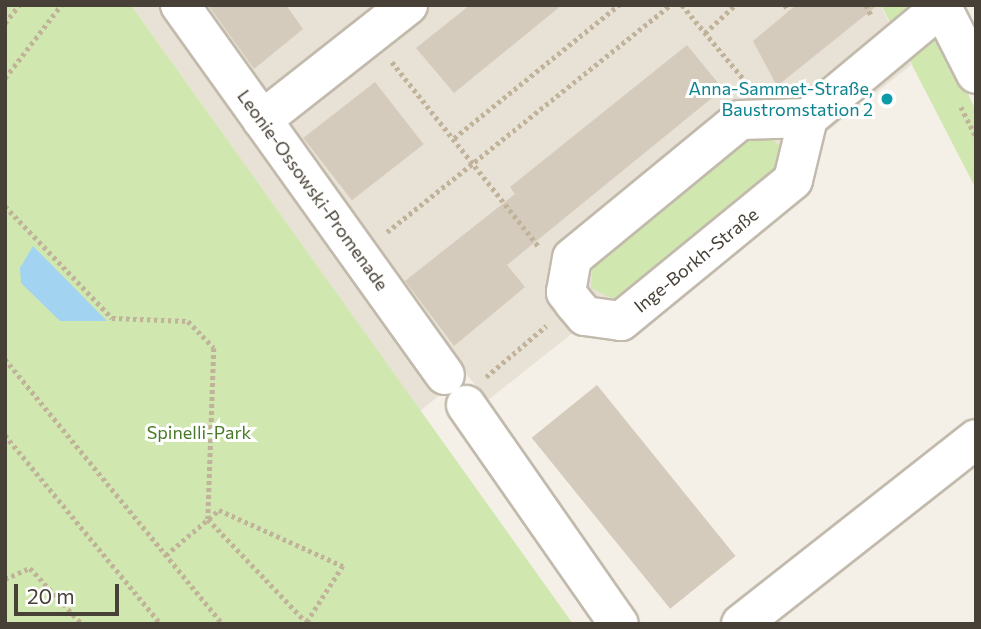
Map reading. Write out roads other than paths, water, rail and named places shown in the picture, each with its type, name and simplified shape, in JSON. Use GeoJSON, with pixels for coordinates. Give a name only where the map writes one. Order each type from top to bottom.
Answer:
{"type":"FeatureCollection","features":[{"type":"Feature","properties":{"kind":"street","name":"Leonie-Ossowski-Promenade"},"geometry":{"type":"LineString","coordinates":[[180,5],[359,255],[464,387],[619,624]]}},
{"type":"Feature","properties":{"kind":"street"},"geometry":{"type":"LineString","coordinates":[[262,120],[408,5]]}},
{"type":"Feature","properties":{"kind":"street"},"geometry":{"type":"LineString","coordinates":[[808,118],[941,6],[976,74]]}},
{"type":"Feature","properties":{"kind":"street","name":"Inge-Borkh-Straße"},"geometry":{"type":"LineString","coordinates":[[808,118],[793,180],[621,321],[585,316],[571,288],[572,258],[740,120],[808,118]]}},
{"type":"Feature","properties":{"kind":"street"},"geometry":{"type":"LineString","coordinates":[[741,624],[976,439]]}},
{"type":"Feature","properties":{"kind":"water"},"geometry":{"type":"Polygon","coordinates":[[[33,246],[107,321],[60,321],[21,283],[20,268],[33,246]]]}},
{"type":"Feature","properties":{"kind":"place","name":"Anna-Sammet-Straße, Baustromstation 2"},"geometry":{"type":"Point","coordinates":[887,99]}},
{"type":"Feature","properties":{"kind":"park label","name":"Spinelli-Park"},"geometry":{"type":"Point","coordinates":[199,432]}}]}
